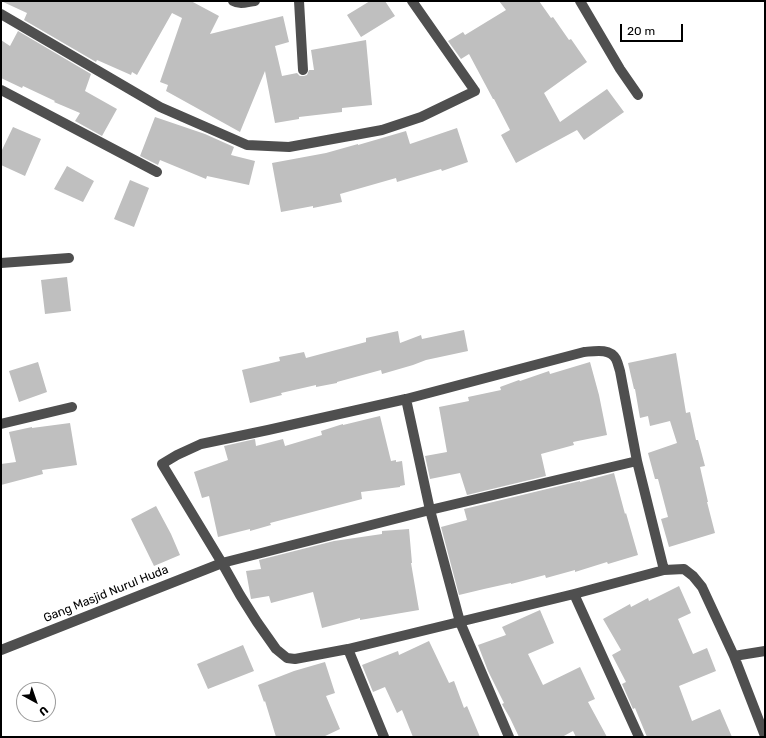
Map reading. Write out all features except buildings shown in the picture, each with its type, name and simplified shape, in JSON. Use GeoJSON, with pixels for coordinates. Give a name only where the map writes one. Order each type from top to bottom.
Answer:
{"type":"FeatureCollection","features":[{"type":"Feature","properties":{"kind":"street"},"geometry":{"type":"LineString","coordinates":[[233,1],[242,3],[255,1]]}},
{"type":"Feature","properties":{"kind":"street"},"geometry":{"type":"LineString","coordinates":[[299,1],[303,70]]}},
{"type":"Feature","properties":{"kind":"street"},"geometry":{"type":"LineString","coordinates":[[1,14],[160,107],[247,145],[290,147],[382,130],[421,117],[475,91],[412,1]]}},
{"type":"Feature","properties":{"kind":"street"},"geometry":{"type":"LineString","coordinates":[[580,1],[620,69],[638,95]]}},
{"type":"Feature","properties":{"kind":"street"},"geometry":{"type":"LineString","coordinates":[[1,90],[157,172]]}},
{"type":"Feature","properties":{"kind":"street"},"geometry":{"type":"LineString","coordinates":[[1,263],[68,258]]}},
{"type":"Feature","properties":{"kind":"street"},"geometry":{"type":"LineString","coordinates":[[664,570],[637,461],[620,371],[616,358],[609,352],[598,350],[584,352],[406,399],[201,444],[162,464],[257,622],[276,649],[287,658],[295,659],[348,649],[574,594],[664,570],[684,569],[693,576],[702,587],[734,656],[765,736]]}},
{"type":"Feature","properties":{"kind":"street"},"geometry":{"type":"LineString","coordinates":[[406,399],[430,510],[460,622],[510,737]]}},
{"type":"Feature","properties":{"kind":"street"},"geometry":{"type":"LineString","coordinates":[[1,424],[72,407]]}},
{"type":"Feature","properties":{"kind":"street","name":"Gang Masjid Nurul Huda"},"geometry":{"type":"LineString","coordinates":[[1,650],[222,563],[430,510],[637,461]]}},
{"type":"Feature","properties":{"kind":"street"},"geometry":{"type":"LineString","coordinates":[[574,594],[639,737]]}},
{"type":"Feature","properties":{"kind":"street"},"geometry":{"type":"LineString","coordinates":[[348,649],[384,737]]}},
{"type":"Feature","properties":{"kind":"street"},"geometry":{"type":"LineString","coordinates":[[734,656],[765,651]]}}]}
